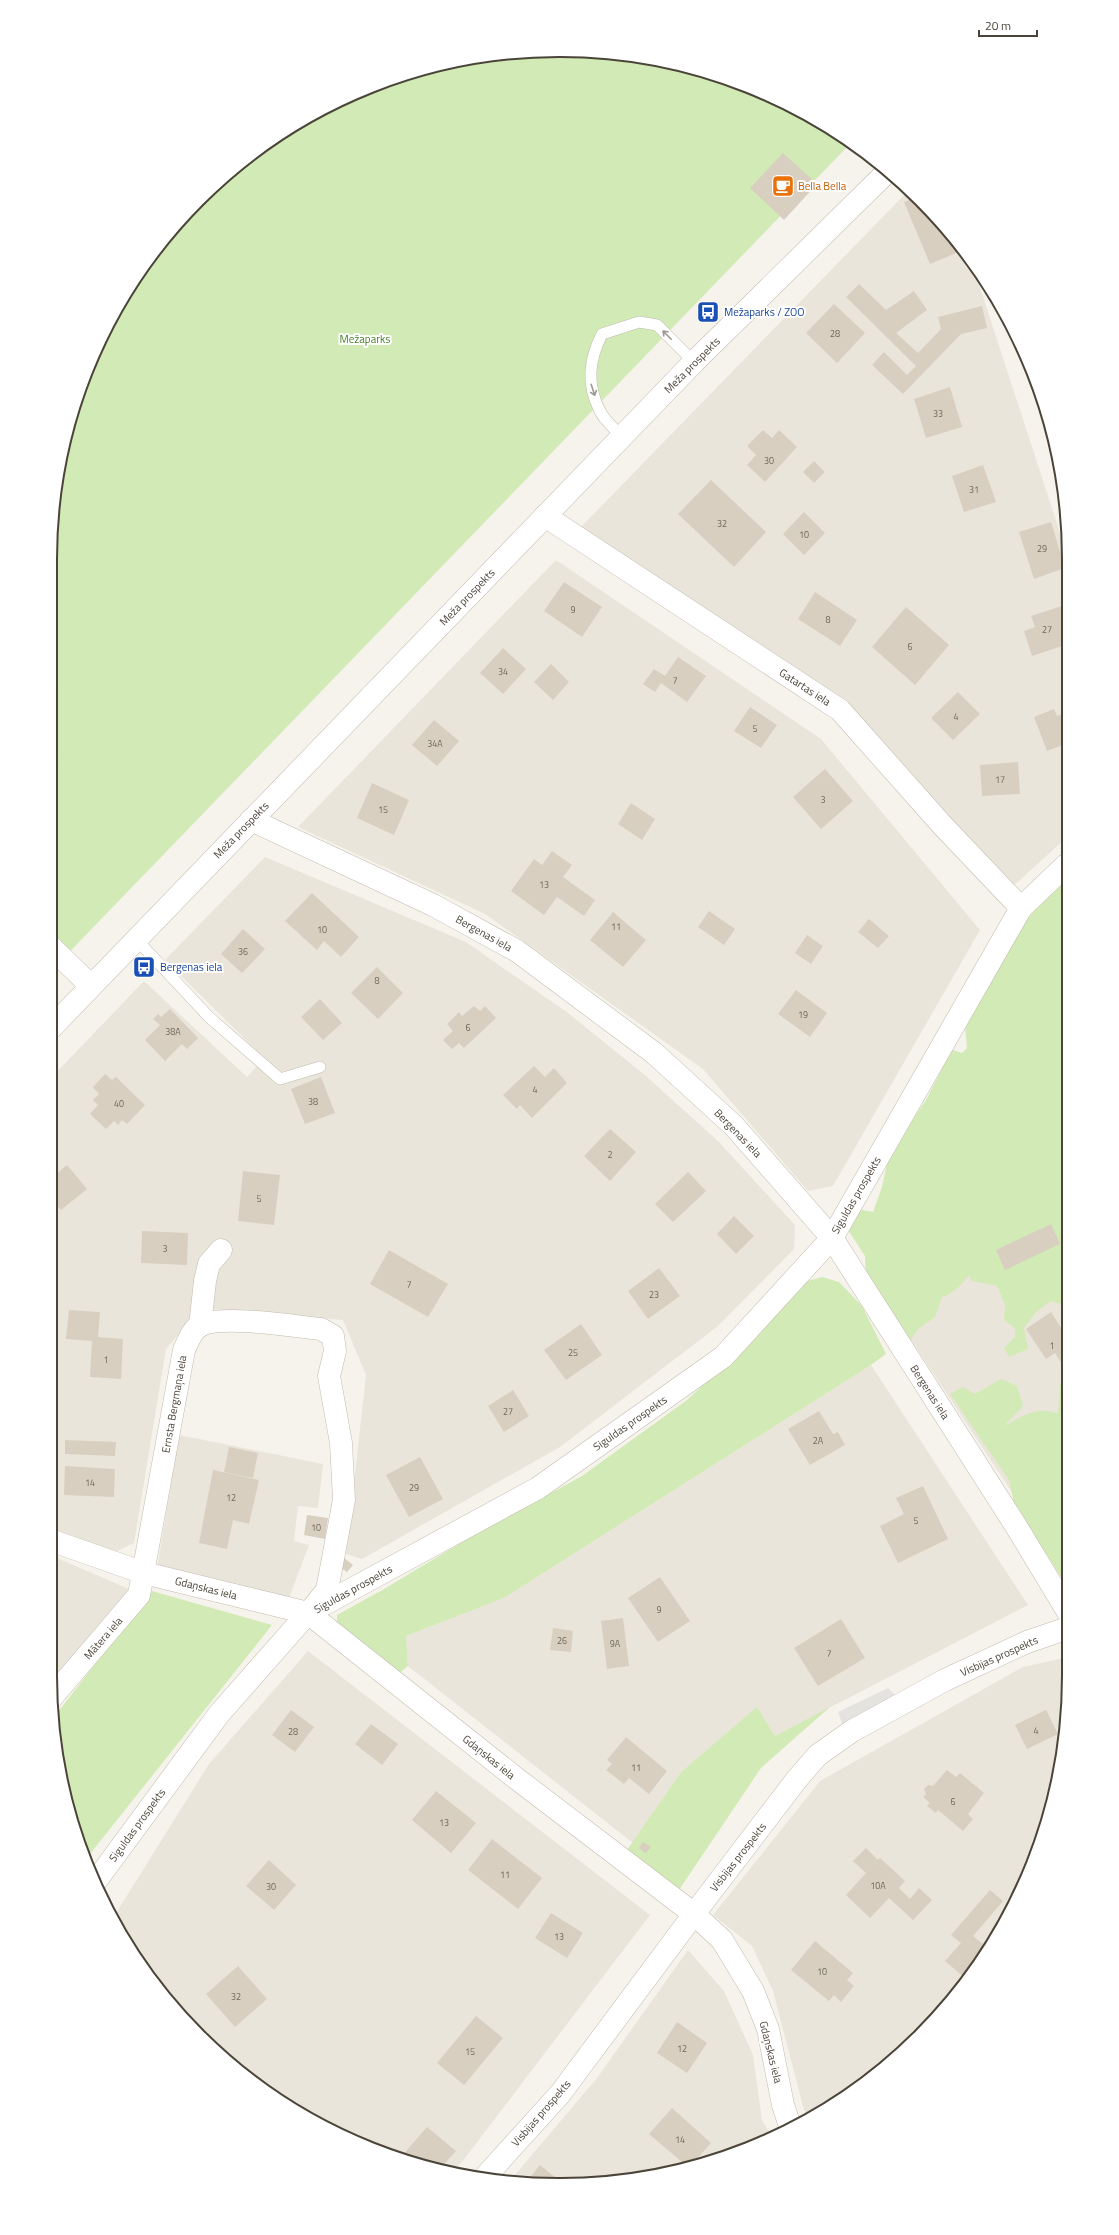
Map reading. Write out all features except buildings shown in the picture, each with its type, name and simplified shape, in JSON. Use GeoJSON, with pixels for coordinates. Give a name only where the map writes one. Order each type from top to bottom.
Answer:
{"type":"FeatureCollection","features":[{"type":"Feature","properties":{"kind":"street","name":"Meža prospekts"},"geometry":{"type":"LineString","coordinates":[[57,1022],[694,362],[883,176]]}},
{"type":"Feature","properties":{"kind":"street","name":"Gatartas iela"},"geometry":{"type":"LineString","coordinates":[[545,516],[840,710],[943,826],[1021,908]]}},
{"type":"Feature","properties":{"kind":"street","name":"Bergenas iela"},"geometry":{"type":"LineString","coordinates":[[251,820],[433,905],[517,951],[661,1059],[734,1126],[832,1238],[1016,1526],[1062,1602]]}},
{"type":"Feature","properties":{"kind":"street","name":"Siguldas prospekts"},"geometry":{"type":"LineString","coordinates":[[99,1877],[219,1714],[308,1613],[538,1488],[718,1361],[832,1238],[1021,908],[1062,869]]}},
{"type":"Feature","properties":{"kind":"street"},"geometry":{"type":"LineString","coordinates":[[57,953],[91,986]]}},
{"type":"Feature","properties":{"kind":"street"},"geometry":{"type":"LineString","coordinates":[[221,1250],[209,1264],[205,1281],[200,1326],[219,1320],[321,1329],[333,1336],[335,1351],[329,1376],[341,1442],[344,1500],[327,1590],[308,1613]]}},
{"type":"Feature","properties":{"kind":"street","name":"Ernsta Bergmaņa iela"},"geometry":{"type":"LineString","coordinates":[[144,1573],[184,1350],[190,1336],[200,1326]]}},
{"type":"Feature","properties":{"kind":"street","name":"Gdaņskas iela"},"geometry":{"type":"LineString","coordinates":[[57,1542],[144,1573],[308,1613],[517,1779],[694,1914],[722,1940],[754,1991],[768,2029],[783,2105],[789,2122]]}},
{"type":"Feature","properties":{"kind":"street","name":"Mātera iela"},"geometry":{"type":"LineString","coordinates":[[57,1692],[140,1596],[144,1573]]}},
{"type":"Feature","properties":{"kind":"street","name":"Visbijas prospekts"},"geometry":{"type":"LineString","coordinates":[[489,2173],[560,2094],[694,1914],[808,1766],[833,1743],[852,1731],[945,1680],[1027,1642],[1062,1630]]}},
{"type":"Feature","properties":{"kind":"lane"},"geometry":{"type":"LineString","coordinates":[[622,437],[600,412],[590,385],[593,352],[602,334],[639,322],[656,325],[694,362]]}},
{"type":"Feature","properties":{"kind":"lane"},"geometry":{"type":"LineString","coordinates":[[136,939],[209,1017],[280,1079],[320,1067]]}},
{"type":"Feature","properties":{"kind":"shaded area"},"geometry":{"type":"Polygon","coordinates":[[[905,194],[937,228],[978,282],[1061,537],[1062,842],[1011,888],[835,696],[580,528],[905,194]]]}},
{"type":"Feature","properties":{"kind":"shaded area"},"geometry":{"type":"Polygon","coordinates":[[[556,560],[821,739],[980,930],[833,1186],[808,1191],[703,1069],[485,914],[298,827],[556,560]]]}},
{"type":"Feature","properties":{"kind":"shaded area"},"geometry":{"type":"Polygon","coordinates":[[[265,857],[466,942],[568,1013],[646,1076],[719,1142],[795,1225],[794,1249],[718,1326],[560,1447],[362,1559],[346,1554],[366,1375],[343,1320],[202,1308],[166,1349],[134,1543],[111,1554],[57,1535],[57,1072],[144,981],[247,1077],[264,1058],[165,960],[265,857]]]}},
{"type":"Feature","properties":{"kind":"shaded area"},"geometry":{"type":"Polygon","coordinates":[[[1022,1190],[1062,1231],[1062,1568],[902,1326],[1022,1190]]]}},
{"type":"Feature","properties":{"kind":"shaded area"},"geometry":{"type":"Polygon","coordinates":[[[871,1365],[1028,1605],[775,1736],[757,1708],[681,1772],[633,1843],[408,1666],[406,1636],[504,1598],[871,1365]]]}},
{"type":"Feature","properties":{"kind":"shaded area"},"geometry":{"type":"Polygon","coordinates":[[[179,1435],[323,1464],[318,1508],[298,1506],[294,1541],[309,1545],[289,1598],[157,1569],[179,1435]]]}},
{"type":"Feature","properties":{"kind":"shaded area"},"geometry":{"type":"Polygon","coordinates":[[[57,1558],[129,1589],[57,1676],[57,1558]]]}},
{"type":"Feature","properties":{"kind":"shaded area"},"geometry":{"type":"Polygon","coordinates":[[[308,1651],[650,1915],[457,2167],[429,2161],[367,2140],[308,2111],[280,2093],[228,2053],[204,2031],[161,1981],[124,1927],[116,1912],[209,1764],[308,1651]]]}},
{"type":"Feature","properties":{"kind":"shaded area"},"geometry":{"type":"Polygon","coordinates":[[[1062,1658],[1061,1708],[1058,1741],[1045,1806],[1024,1868],[1010,1898],[995,1927],[977,1955],[937,2007],[915,2031],[865,2074],[839,2093],[806,2113],[804,2110],[773,1991],[752,1946],[713,1915],[820,1781],[1023,1667],[1062,1658]]]}},
{"type":"Feature","properties":{"kind":"shaded area"},"geometry":{"type":"Polygon","coordinates":[[[888,1688],[902,1702],[846,1735],[838,1712],[888,1688]]]}},
{"type":"Feature","properties":{"kind":"shaded area"},"geometry":{"type":"Polygon","coordinates":[[[688,1950],[724,1991],[753,2055],[762,2120],[769,2132],[752,2140],[690,2161],[625,2174],[560,2178],[514,2176],[597,2078],[688,1950]]]}},
{"type":"Feature","properties":{"kind":"green space","name":"Mežaparks"},"geometry":{"type":"Polygon","coordinates":[[[560,57],[625,61],[690,74],[752,95],[782,109],[811,124],[847,148],[57,965],[57,560],[61,494],[67,461],[74,429],[95,367],[124,308],[161,254],[204,204],[228,182],[280,142],[308,124],[367,95],[429,74],[494,61],[527,58],[560,57]]]}},
{"type":"Feature","properties":{"kind":"green space"},"geometry":{"type":"Polygon","coordinates":[[[1062,879],[1062,1304],[1051,1301],[1036,1312],[1024,1328],[1028,1349],[1009,1357],[1004,1348],[1015,1337],[1015,1328],[1004,1320],[1005,1304],[997,1286],[972,1281],[969,1275],[954,1291],[942,1297],[935,1317],[918,1329],[908,1344],[866,1277],[865,1256],[848,1230],[857,1209],[873,1212],[882,1187],[889,1154],[926,1100],[942,1069],[947,1048],[962,1053],[967,1048],[965,1026],[1008,942],[1062,879]]]}},
{"type":"Feature","properties":{"kind":"green space"},"geometry":{"type":"Polygon","coordinates":[[[822,1277],[839,1282],[862,1306],[886,1354],[504,1598],[406,1636],[408,1666],[396,1676],[337,1629],[337,1615],[464,1541],[582,1476],[687,1400],[741,1350],[808,1281],[822,1277]]]}},
{"type":"Feature","properties":{"kind":"green space"},"geometry":{"type":"Polygon","coordinates":[[[1001,1379],[1017,1386],[1023,1406],[1004,1426],[1024,1415],[1037,1411],[1058,1414],[1060,1384],[1062,1382],[1062,1579],[1014,1503],[1009,1480],[950,1394],[963,1387],[975,1394],[1001,1379]]]}},
{"type":"Feature","properties":{"kind":"green space"},"geometry":{"type":"Polygon","coordinates":[[[152,1591],[272,1625],[90,1854],[74,1806],[61,1741],[58,1711],[152,1591]]]}},
{"type":"Feature","properties":{"kind":"green space"},"geometry":{"type":"Polygon","coordinates":[[[757,1707],[775,1736],[830,1707],[761,1768],[677,1893],[625,1853],[681,1772],[757,1707]]]}},
{"type":"Feature","properties":{"kind":"place","name":"Bella Bella"},"geometry":{"type":"Point","coordinates":[783,186]}},
{"type":"Feature","properties":{"kind":"place","name":"Mežaparks / ZOO"},"geometry":{"type":"Point","coordinates":[708,312]}},
{"type":"Feature","properties":{"kind":"place","name":"Bergenas iela"},"geometry":{"type":"Point","coordinates":[144,967]}}]}
